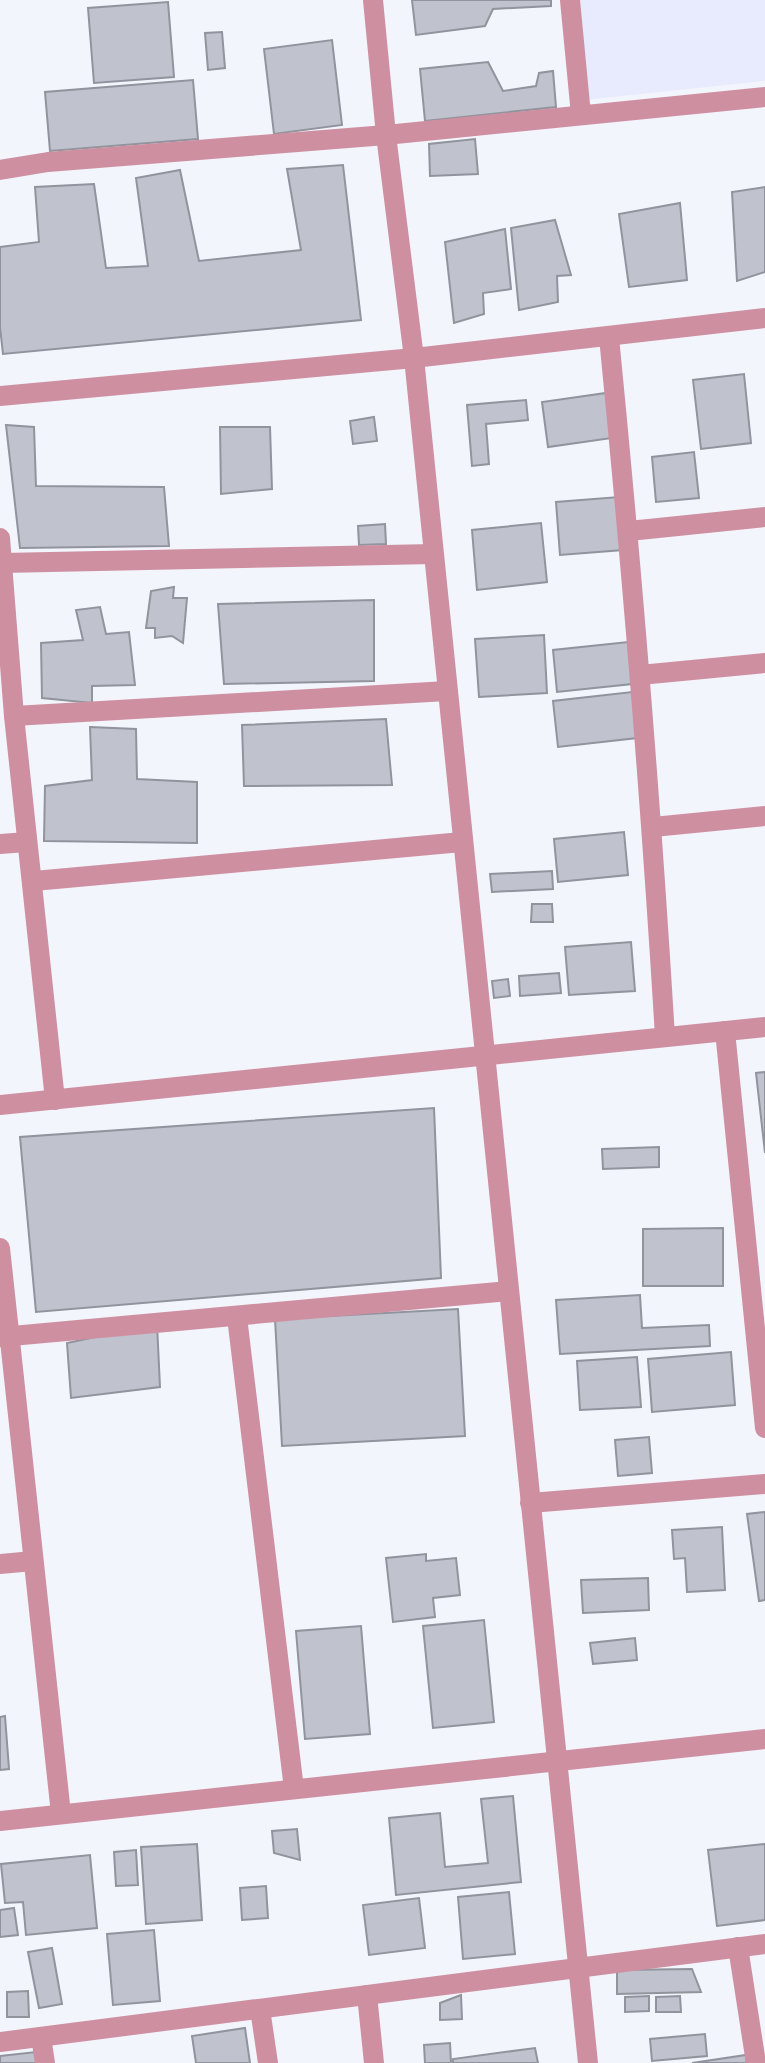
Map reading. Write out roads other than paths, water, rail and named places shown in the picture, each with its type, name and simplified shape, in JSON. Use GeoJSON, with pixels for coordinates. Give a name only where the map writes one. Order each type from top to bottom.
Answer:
{"type":"FeatureCollection","features":[{"type":"Feature","properties":{"kind":"street"},"geometry":{"type":"LineString","coordinates":[[373,0],[386,135],[414,358],[588,2063]]}},
{"type":"Feature","properties":{"kind":"street"},"geometry":{"type":"LineString","coordinates":[[570,0],[581,115]]}},
{"type":"Feature","properties":{"kind":"street"},"geometry":{"type":"LineString","coordinates":[[0,170],[48,162],[386,135],[765,97]]}},
{"type":"Feature","properties":{"kind":"street"},"geometry":{"type":"LineString","coordinates":[[0,396],[414,358],[765,318]]}},
{"type":"Feature","properties":{"kind":"street"},"geometry":{"type":"LineString","coordinates":[[609,337],[629,531],[653,827],[665,1037]]}},
{"type":"Feature","properties":{"kind":"street"},"geometry":{"type":"LineString","coordinates":[[629,531],[765,517]]}},
{"type":"Feature","properties":{"kind":"street"},"geometry":{"type":"LineString","coordinates":[[0,538],[14,716],[55,1100]]}},
{"type":"Feature","properties":{"kind":"street"},"geometry":{"type":"LineString","coordinates":[[2,563],[433,554]]}},
{"type":"Feature","properties":{"kind":"street"},"geometry":{"type":"LineString","coordinates":[[640,675],[765,663]]}},
{"type":"Feature","properties":{"kind":"street"},"geometry":{"type":"LineString","coordinates":[[14,716],[447,691]]}},
{"type":"Feature","properties":{"kind":"street"},"geometry":{"type":"LineString","coordinates":[[653,827],[765,816]]}},
{"type":"Feature","properties":{"kind":"street"},"geometry":{"type":"LineString","coordinates":[[0,844],[27,842]]}},
{"type":"Feature","properties":{"kind":"street"},"geometry":{"type":"LineString","coordinates":[[34,881],[462,842]]}},
{"type":"Feature","properties":{"kind":"street"},"geometry":{"type":"LineString","coordinates":[[0,1105],[765,1027]]}},
{"type":"Feature","properties":{"kind":"street"},"geometry":{"type":"LineString","coordinates":[[725,1031],[757,1282],[765,1428]]}},
{"type":"Feature","properties":{"kind":"street"},"geometry":{"type":"LineString","coordinates":[[0,1248],[5,1337],[61,1814]]}},
{"type":"Feature","properties":{"kind":"street"},"geometry":{"type":"LineString","coordinates":[[5,1337],[509,1291]]}},
{"type":"Feature","properties":{"kind":"street"},"geometry":{"type":"LineString","coordinates":[[237,1317],[294,1789]]}},
{"type":"Feature","properties":{"kind":"street"},"geometry":{"type":"LineString","coordinates":[[530,1503],[765,1484]]}},
{"type":"Feature","properties":{"kind":"street"},"geometry":{"type":"LineString","coordinates":[[0,1564],[33,1561]]}},
{"type":"Feature","properties":{"kind":"street"},"geometry":{"type":"LineString","coordinates":[[0,1821],[765,1739]]}},
{"type":"Feature","properties":{"kind":"street"},"geometry":{"type":"LineString","coordinates":[[0,2042],[765,1944]]}},
{"type":"Feature","properties":{"kind":"street"},"geometry":{"type":"LineString","coordinates":[[738,1947],[756,2063]]}},
{"type":"Feature","properties":{"kind":"street"},"geometry":{"type":"LineString","coordinates":[[367,1995],[374,2063]]}},
{"type":"Feature","properties":{"kind":"street"},"geometry":{"type":"LineString","coordinates":[[260,2009],[268,2063]]}},
{"type":"Feature","properties":{"kind":"street"},"geometry":{"type":"LineString","coordinates":[[41,2037],[45,2063]]}}]}
